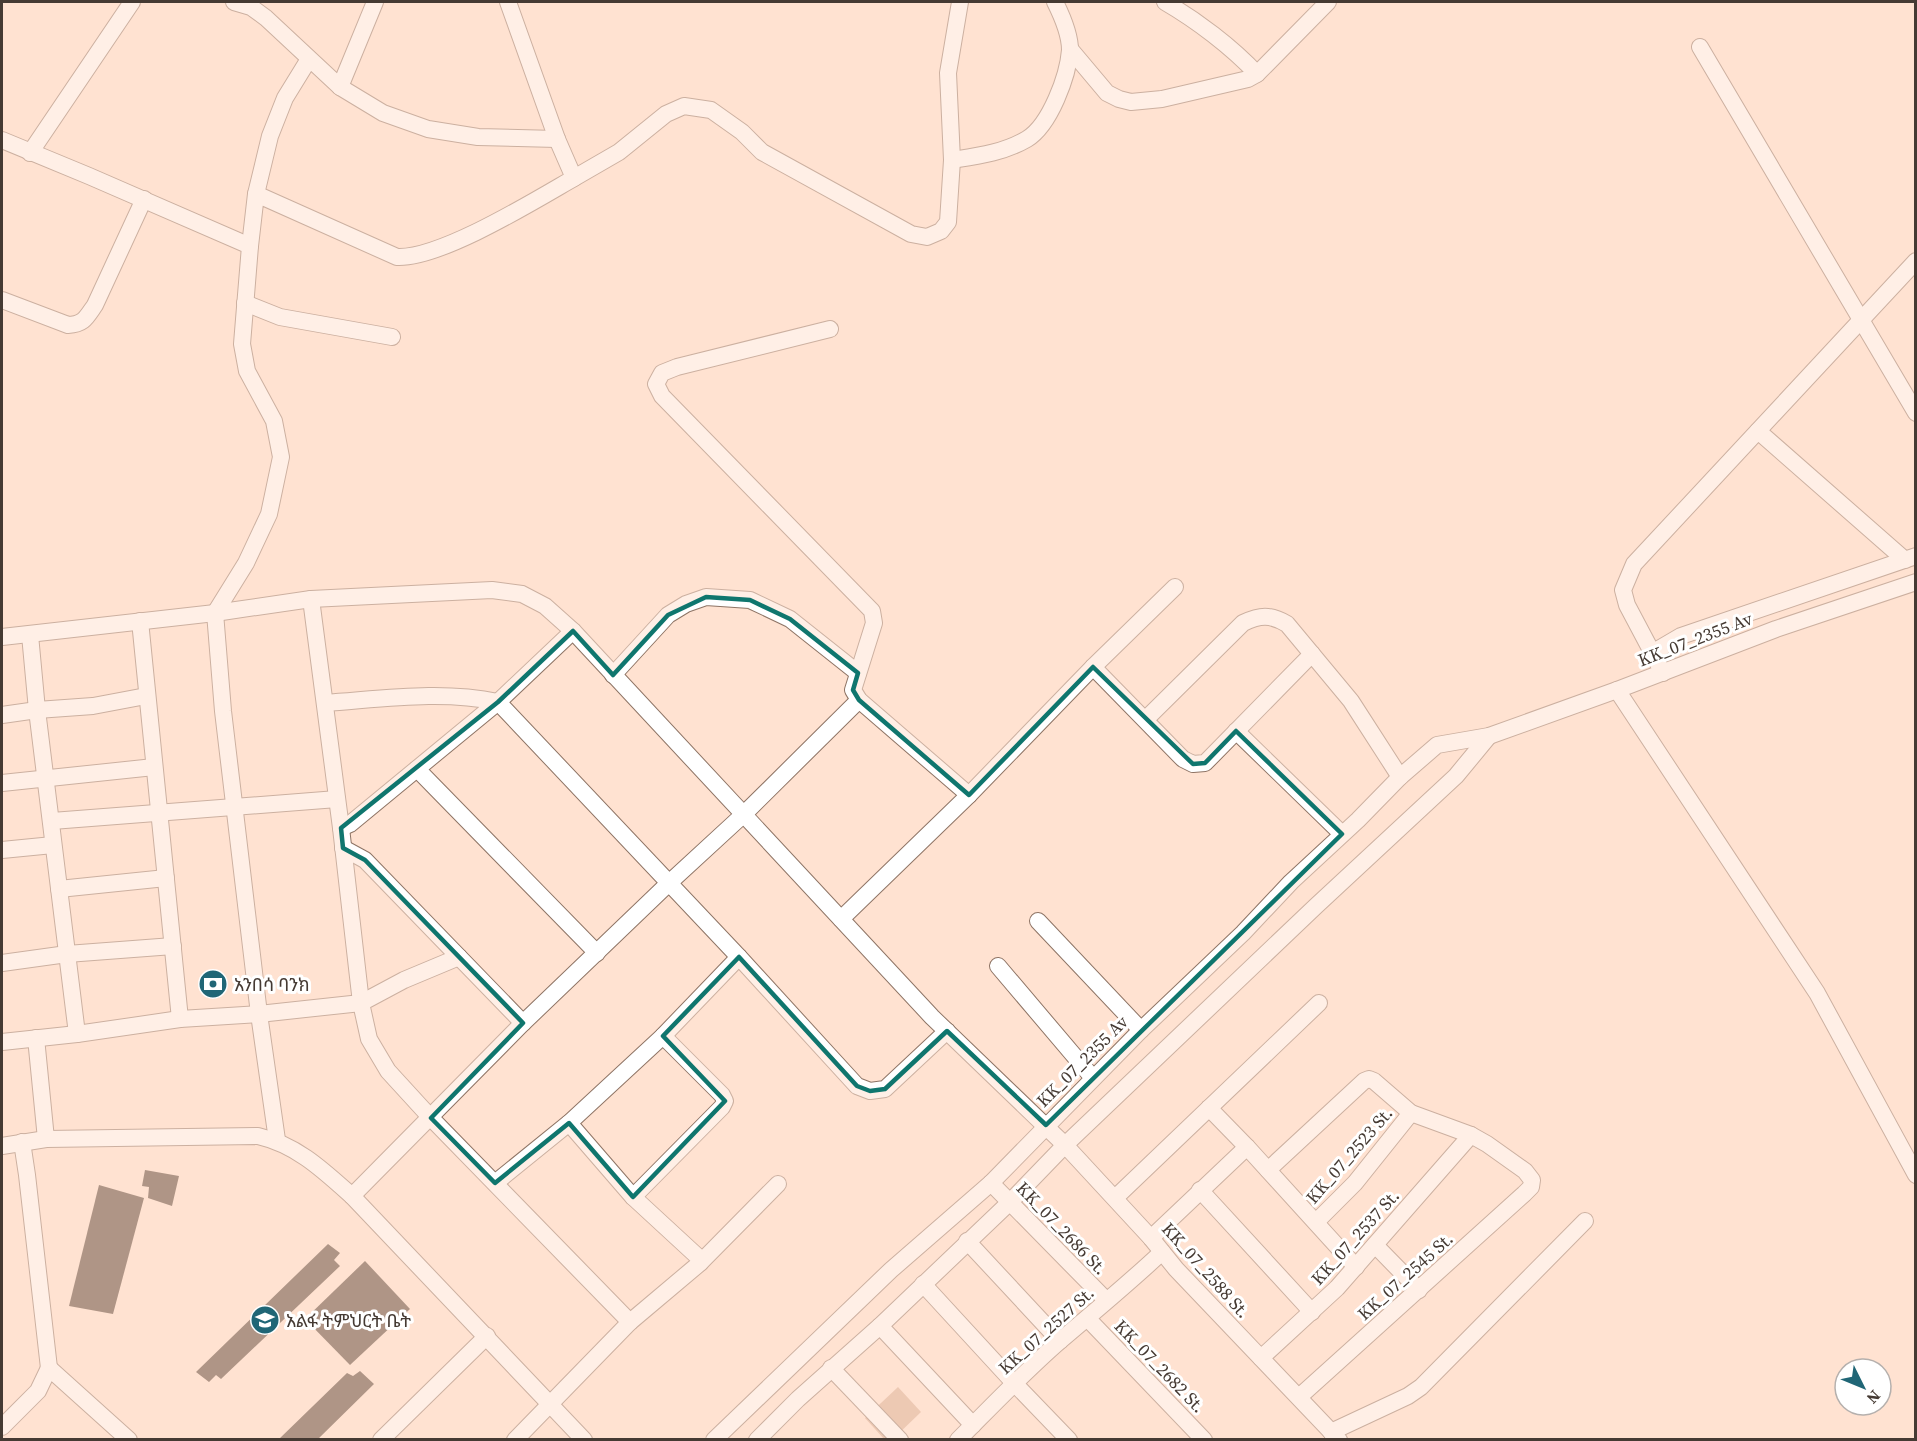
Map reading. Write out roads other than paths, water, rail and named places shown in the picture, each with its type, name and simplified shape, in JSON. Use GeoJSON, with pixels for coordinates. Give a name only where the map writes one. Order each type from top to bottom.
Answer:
{"type":"FeatureCollection","features":[{"type":"Feature","properties":{"kind":"street"},"geometry":{"type":"LineString","coordinates":[[30,153],[132,2]]}},
{"type":"Feature","properties":{"kind":"street"},"geometry":{"type":"LineString","coordinates":[[234,2],[252,4],[340,87],[383,113],[428,129],[478,137],[557,139]]}},
{"type":"Feature","properties":{"kind":"street"},"geometry":{"type":"LineString","coordinates":[[340,87],[375,2]]}},
{"type":"Feature","properties":{"kind":"street"},"geometry":{"type":"LineString","coordinates":[[508,2],[557,139],[574,178]]}},
{"type":"Feature","properties":{"kind":"street"},"geometry":{"type":"LineString","coordinates":[[256,194],[397,257],[408,258],[453,242],[514,212],[619,152],[666,114],[684,106],[711,110],[742,132],[762,152],[911,234],[927,237],[941,231],[948,222],[952,160],[948,74],[960,2]]}},
{"type":"Feature","properties":{"kind":"street"},"geometry":{"type":"LineString","coordinates":[[952,160],[996,154],[1029,138],[1049,115],[1064,80],[1070,49],[1063,20],[1055,2]]}},
{"type":"Feature","properties":{"kind":"street"},"geometry":{"type":"LineString","coordinates":[[1165,2],[1182,12],[1243,59],[1257,74]]}},
{"type":"Feature","properties":{"kind":"street"},"geometry":{"type":"LineString","coordinates":[[1070,49],[1107,93],[1131,102],[1162,99],[1248,79],[1257,74],[1328,2]]}},
{"type":"Feature","properties":{"kind":"street"},"geometry":{"type":"LineString","coordinates":[[1700,46],[1916,413]]}},
{"type":"Feature","properties":{"kind":"street"},"geometry":{"type":"LineString","coordinates":[[277,1140],[259,1014],[223,711],[214,613],[246,563],[269,514],[281,457],[274,422],[247,371],[242,344],[256,194],[270,136],[285,98],[309,59]]}},
{"type":"Feature","properties":{"kind":"street"},"geometry":{"type":"LineString","coordinates":[[2,140],[250,246]]}},
{"type":"Feature","properties":{"kind":"street"},"geometry":{"type":"LineString","coordinates":[[2,300],[68,325],[79,324],[86,319],[95,306],[144,199]]}},
{"type":"Feature","properties":{"kind":"street"},"geometry":{"type":"LineString","coordinates":[[1663,673],[1627,605],[1623,591],[1634,564],[1916,261]]}},
{"type":"Feature","properties":{"kind":"street"},"geometry":{"type":"LineString","coordinates":[[245,303],[280,317],[392,337]]}},
{"type":"Feature","properties":{"kind":"street"},"geometry":{"type":"LineString","coordinates":[[830,329],[677,367],[662,373],[657,384],[662,396],[872,611],[874,623],[853,690],[860,700],[969,795]]}},
{"type":"Feature","properties":{"kind":"street"},"geometry":{"type":"LineString","coordinates":[[1758,431],[1910,558]]}},
{"type":"Feature","properties":{"kind":"street"},"geometry":{"type":"LineString","coordinates":[[1652,653],[1681,636],[1910,558]]}},
{"type":"Feature","properties":{"kind":"street","name":"KK_07_2355 Av"},"geometry":{"type":"LineString","coordinates":[[714,1440],[891,1270],[991,1183],[1141,1030],[1243,933],[1291,882],[1400,777],[1437,746],[1489,736],[1776,629],[1916,582]]}},
{"type":"Feature","properties":{"kind":"street"},"geometry":{"type":"LineString","coordinates":[[841,919],[969,795],[1175,586]]}},
{"type":"Feature","properties":{"kind":"street","name":"KK_07_2588 St."},"geometry":{"type":"LineString","coordinates":[[2,637],[214,613],[311,599],[492,590],[522,594],[545,606],[573,631],[947,1031],[1046,1125],[1335,1436]]}},
{"type":"Feature","properties":{"kind":"street"},"geometry":{"type":"LineString","coordinates":[[613,675],[668,615],[686,604],[706,597],[750,600],[790,619],[858,673]]}},
{"type":"Feature","properties":{"kind":"street"},"geometry":{"type":"LineString","coordinates":[[311,599],[361,1003],[369,1039],[388,1071],[430,1118],[630,1322]]}},
{"type":"Feature","properties":{"kind":"street"},"geometry":{"type":"LineString","coordinates":[[1146,719],[1243,623],[1259,615],[1276,618],[1287,624],[1351,701],[1400,777]]}},
{"type":"Feature","properties":{"kind":"street"},"geometry":{"type":"LineString","coordinates":[[140,621],[180,1019]]}},
{"type":"Feature","properties":{"kind":"street"},"geometry":{"type":"LineString","coordinates":[[341,828],[350,824],[498,702],[573,631]]}},
{"type":"Feature","properties":{"kind":"street"},"geometry":{"type":"LineString","coordinates":[[30,635],[37,710],[77,1034]]}},
{"type":"Feature","properties":{"kind":"street"},"geometry":{"type":"LineString","coordinates":[[1093,667],[1183,759],[1193,764],[1205,763],[1312,654]]}},
{"type":"Feature","properties":{"kind":"street"},"geometry":{"type":"LineString","coordinates":[[1617,690],[1817,993],[1916,1175]]}},
{"type":"Feature","properties":{"kind":"street"},"geometry":{"type":"LineString","coordinates":[[325,703],[442,694],[498,702],[739,957],[857,1086],[870,1091],[885,1089],[947,1031]]}},
{"type":"Feature","properties":{"kind":"street"},"geometry":{"type":"LineString","coordinates":[[2,715],[93,706],[146,696]]}},
{"type":"Feature","properties":{"kind":"street"},"geometry":{"type":"LineString","coordinates":[[352,1196],[523,1023],[744,814],[860,700]]}},
{"type":"Feature","properties":{"kind":"street"},"geometry":{"type":"LineString","coordinates":[[1236,731],[1342,834]]}},
{"type":"Feature","properties":{"kind":"street"},"geometry":{"type":"LineString","coordinates":[[757,1440],[1010,1202],[1065,1145],[1324,898],[1456,776],[1489,736]]}},
{"type":"Feature","properties":{"kind":"street"},"geometry":{"type":"LineString","coordinates":[[2,783],[154,767]]}},
{"type":"Feature","properties":{"kind":"street"},"geometry":{"type":"LineString","coordinates":[[417,769],[597,953]]}},
{"type":"Feature","properties":{"kind":"street"},"geometry":{"type":"LineString","coordinates":[[51,821],[337,799]]}},
{"type":"Feature","properties":{"kind":"street"},"geometry":{"type":"LineString","coordinates":[[2,850],[53,845]]}},
{"type":"Feature","properties":{"kind":"street"},"geometry":{"type":"LineString","coordinates":[[343,848],[365,860],[523,1023]]}},
{"type":"Feature","properties":{"kind":"street"},"geometry":{"type":"LineString","coordinates":[[59,889],[166,878]]}},
{"type":"Feature","properties":{"kind":"street"},"geometry":{"type":"LineString","coordinates":[[1038,921],[1141,1030]]}},
{"type":"Feature","properties":{"kind":"street"},"geometry":{"type":"LineString","coordinates":[[2,963],[67,954],[174,946]]}},
{"type":"Feature","properties":{"kind":"street"},"geometry":{"type":"LineString","coordinates":[[2,1042],[180,1019],[259,1014],[361,1003],[405,980],[459,957]]}},
{"type":"Feature","properties":{"kind":"street"},"geometry":{"type":"LineString","coordinates":[[495,1183],[569,1123],[663,1036],[739,957]]}},
{"type":"Feature","properties":{"kind":"street"},"geometry":{"type":"LineString","coordinates":[[998,966],[1093,1078]]}},
{"type":"Feature","properties":{"kind":"street"},"geometry":{"type":"LineString","coordinates":[[1114,1198],[1319,1003]]}},
{"type":"Feature","properties":{"kind":"street"},"geometry":{"type":"LineString","coordinates":[[633,1197],[722,1107],[725,1101],[722,1095],[663,1036]]}},
{"type":"Feature","properties":{"kind":"street"},"geometry":{"type":"LineString","coordinates":[[36,1038],[46,1139]]}},
{"type":"Feature","properties":{"kind":"street"},"geometry":{"type":"LineString","coordinates":[[1268,1170],[1364,1081],[1369,1079],[1411,1113],[1471,1135]]}},
{"type":"Feature","properties":{"kind":"street"},"geometry":{"type":"LineString","coordinates":[[1209,1108],[1356,1267]]}},
{"type":"Feature","properties":{"kind":"street","name":"KK_07_2523 St."},"geometry":{"type":"LineString","coordinates":[[1316,1222],[1355,1183],[1411,1113]]}},
{"type":"Feature","properties":{"kind":"street"},"geometry":{"type":"LineString","coordinates":[[569,1123],[633,1197],[697,1256],[700,1263]]}},
{"type":"Feature","properties":{"kind":"street","name":"KK_07_2545 St."},"geometry":{"type":"LineString","coordinates":[[1299,1397],[1531,1187],[1532,1180],[1526,1171],[1471,1135]]}},
{"type":"Feature","properties":{"kind":"street","name":"KK_07_2537 St."},"geometry":{"type":"LineString","coordinates":[[1261,1358],[1312,1312],[1356,1267],[1471,1135]]}},
{"type":"Feature","properties":{"kind":"street"},"geometry":{"type":"LineString","coordinates":[[2,1146],[46,1139],[258,1136],[277,1140],[316,1165],[352,1196],[584,1440]]}},
{"type":"Feature","properties":{"kind":"street"},"geometry":{"type":"LineString","coordinates":[[2,1427],[39,1391],[49,1368],[22,1142]]}},
{"type":"Feature","properties":{"kind":"street"},"geometry":{"type":"LineString","coordinates":[[1151,1238],[1246,1147]]}},
{"type":"Feature","properties":{"kind":"street","name":"KK_07_2686 St."},"geometry":{"type":"LineString","coordinates":[[991,1183],[1106,1300]]}},
{"type":"Feature","properties":{"kind":"street"},"geometry":{"type":"LineString","coordinates":[[515,1440],[630,1322],[700,1263],[778,1184]]}},
{"type":"Feature","properties":{"kind":"street"},"geometry":{"type":"LineString","coordinates":[[1200,1190],[1312,1312]]}},
{"type":"Feature","properties":{"kind":"street"},"geometry":{"type":"LineString","coordinates":[[1335,1436],[1421,1387],[1585,1221]]}},
{"type":"Feature","properties":{"kind":"street"},"geometry":{"type":"LineString","coordinates":[[968,1241],[1060,1341]]}},
{"type":"Feature","properties":{"kind":"street"},"geometry":{"type":"LineString","coordinates":[[1375,1245],[1419,1290]]}},
{"type":"Feature","properties":{"kind":"street","name":"KK_07_2527 St."},"geometry":{"type":"LineString","coordinates":[[958,1440],[1060,1341],[1088,1319],[1106,1300],[1123,1289],[1162,1252]]}},
{"type":"Feature","properties":{"kind":"street"},"geometry":{"type":"LineString","coordinates":[[923,1284],[1069,1440]]}},
{"type":"Feature","properties":{"kind":"street","name":"KK_07_2682 St."},"geometry":{"type":"LineString","coordinates":[[1088,1319],[1204,1440]]}},
{"type":"Feature","properties":{"kind":"street"},"geometry":{"type":"LineString","coordinates":[[880,1326],[973,1425]]}},
{"type":"Feature","properties":{"kind":"street"},"geometry":{"type":"LineString","coordinates":[[381,1440],[487,1336]]}},
{"type":"Feature","properties":{"kind":"street"},"geometry":{"type":"LineString","coordinates":[[49,1368],[129,1440]]}},
{"type":"Feature","properties":{"kind":"street"},"geometry":{"type":"LineString","coordinates":[[831,1368],[900,1440]]}},
{"type":"Feature","properties":{"kind":"place","name":"አንበሳ ባንክ"},"geometry":{"type":"Point","coordinates":[213,984]}},
{"type":"Feature","properties":{"kind":"place","name":"አልፋ ትምህርት ቤት"},"geometry":{"type":"Point","coordinates":[265,1320]}}]}
